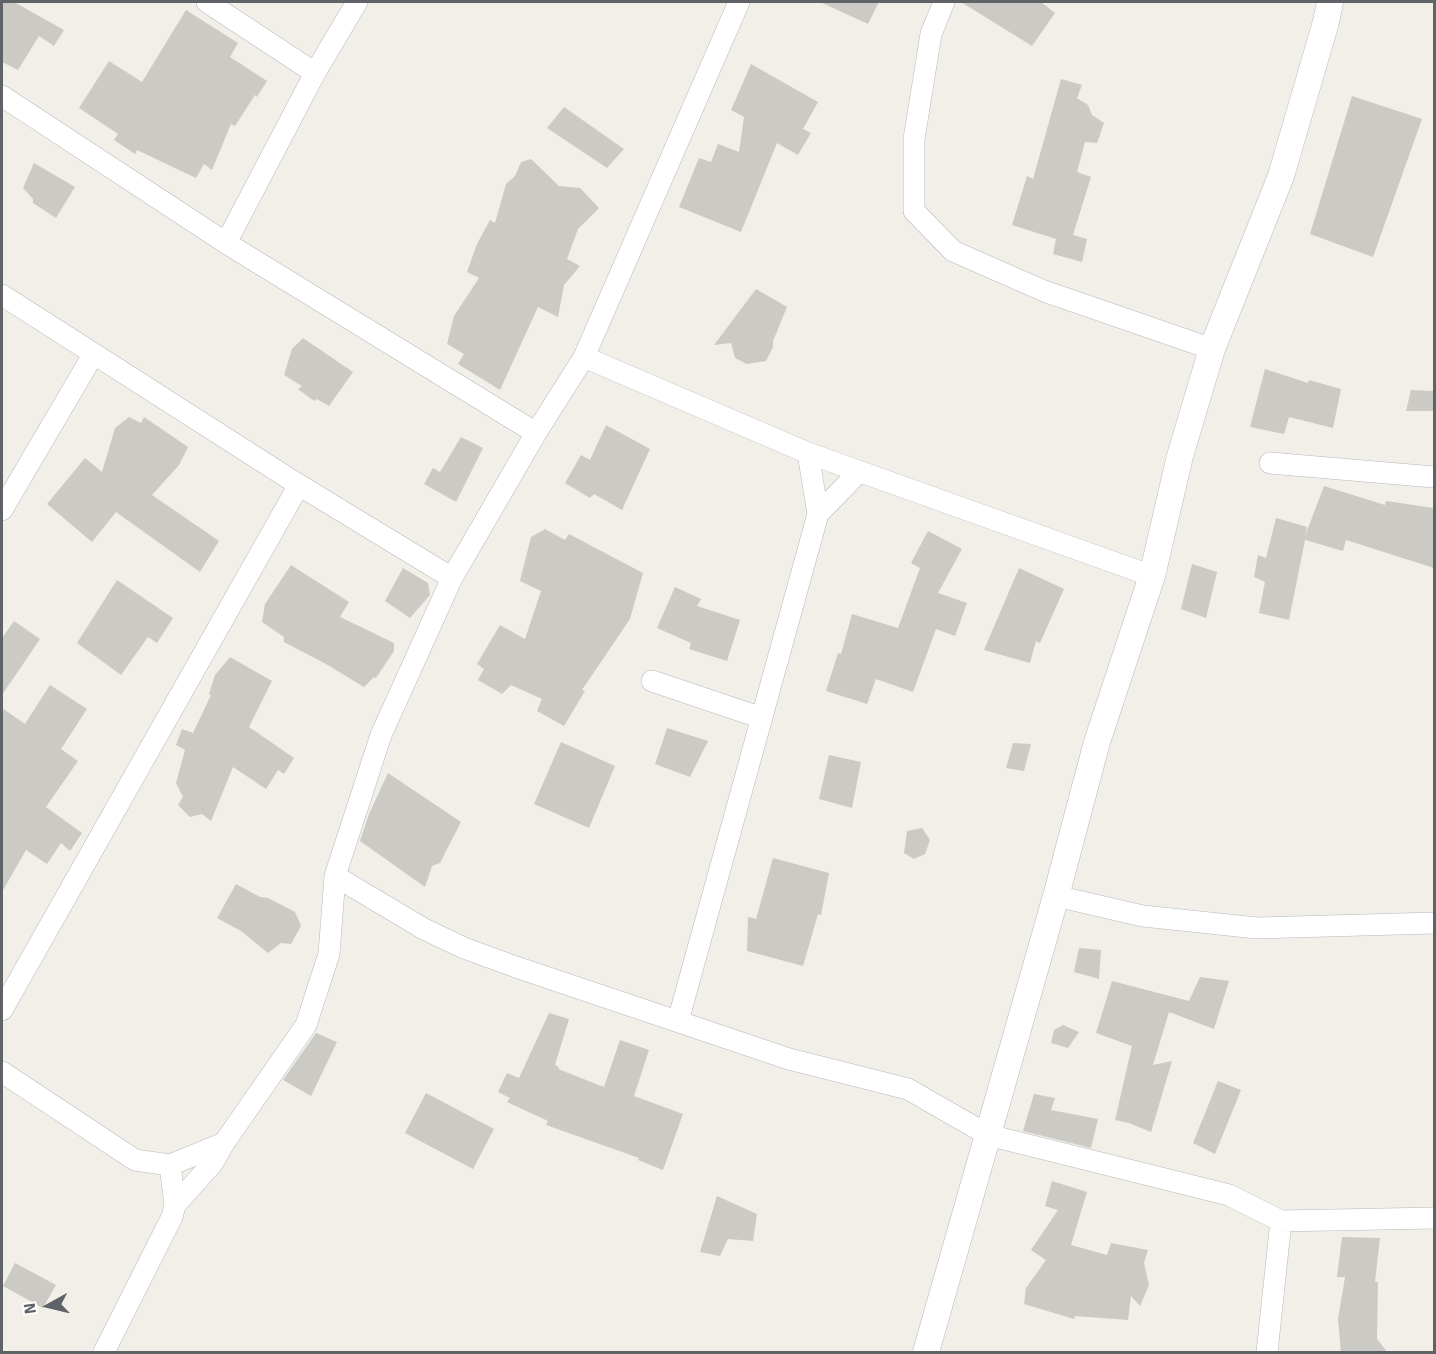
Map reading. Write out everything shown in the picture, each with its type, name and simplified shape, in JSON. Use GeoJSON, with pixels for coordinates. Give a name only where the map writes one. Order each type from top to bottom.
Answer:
{"type":"FeatureCollection","features":[{"type":"Feature","properties":{"kind":"street"},"geometry":{"type":"LineString","coordinates":[[207,2],[315,73]]}},
{"type":"Feature","properties":{"kind":"street"},"geometry":{"type":"LineString","coordinates":[[226,243],[315,73],[357,2]]}},
{"type":"Feature","properties":{"kind":"street"},"geometry":{"type":"LineString","coordinates":[[175,1206],[212,1164],[224,1143],[306,1025],[329,954],[335,876],[381,735],[452,578],[536,433],[584,357],[739,2]]}},
{"type":"Feature","properties":{"kind":"street"},"geometry":{"type":"LineString","coordinates":[[944,2],[932,34],[914,139],[914,210],[953,251],[1044,291],[1212,349]]}},
{"type":"Feature","properties":{"kind":"street"},"geometry":{"type":"LineString","coordinates":[[926,1353],[1056,896],[1097,742],[1152,576],[1180,456],[1212,349],[1281,176],[1330,2]]}},
{"type":"Feature","properties":{"kind":"street"},"geometry":{"type":"LineString","coordinates":[[2,96],[226,243],[536,433]]}},
{"type":"Feature","properties":{"kind":"street"},"geometry":{"type":"LineString","coordinates":[[2,295],[299,485],[452,578]]}},
{"type":"Feature","properties":{"kind":"street"},"geometry":{"type":"LineString","coordinates":[[2,510],[93,355]]}},
{"type":"Feature","properties":{"kind":"street"},"geometry":{"type":"LineString","coordinates":[[584,357],[808,453],[1152,576]]}},
{"type":"Feature","properties":{"kind":"street"},"geometry":{"type":"LineString","coordinates":[[678,1021],[818,514],[808,453]]}},
{"type":"Feature","properties":{"kind":"street"},"geometry":{"type":"LineString","coordinates":[[1270,463],[1434,477]]}},
{"type":"Feature","properties":{"kind":"street"},"geometry":{"type":"LineString","coordinates":[[818,514],[859,472]]}},
{"type":"Feature","properties":{"kind":"street"},"geometry":{"type":"LineString","coordinates":[[2,1010],[299,485]]}},
{"type":"Feature","properties":{"kind":"street"},"geometry":{"type":"LineString","coordinates":[[652,681],[762,718]]}},
{"type":"Feature","properties":{"kind":"street"},"geometry":{"type":"LineString","coordinates":[[335,876],[424,929],[464,948],[516,968],[789,1059],[908,1089],[988,1135],[1229,1195],[1281,1221],[1434,1218]]}},
{"type":"Feature","properties":{"kind":"street"},"geometry":{"type":"LineString","coordinates":[[1056,896],[1143,916],[1257,928],[1434,924]]}},
{"type":"Feature","properties":{"kind":"street"},"geometry":{"type":"LineString","coordinates":[[2,1072],[135,1160],[170,1165],[224,1143]]}},
{"type":"Feature","properties":{"kind":"street"},"geometry":{"type":"LineString","coordinates":[[104,1353],[172,1217],[175,1206],[170,1165]]}},
{"type":"Feature","properties":{"kind":"street"},"geometry":{"type":"LineString","coordinates":[[1268,1353],[1281,1221]]}},
{"type":"Feature","properties":{"kind":"building"},"geometry":{"type":"Polygon","coordinates":[[[2,2],[14,2],[64,30],[54,46],[39,36],[18,70],[2,62],[2,2]]]}},
{"type":"Feature","properties":{"kind":"building"},"geometry":{"type":"Polygon","coordinates":[[[820,2],[879,2],[868,24],[820,2]]]}},
{"type":"Feature","properties":{"kind":"building"},"geometry":{"type":"Polygon","coordinates":[[[961,2],[1041,2],[1055,13],[1032,46],[961,2]]]}},
{"type":"Feature","properties":{"kind":"building"},"geometry":{"type":"Polygon","coordinates":[[[186,10],[238,43],[230,57],[267,81],[235,126],[231,124],[212,170],[204,164],[196,178],[137,150],[135,154],[114,140],[118,134],[79,108],[109,61],[142,82],[186,10]]]}},
{"type":"Feature","properties":{"kind":"building"},"geometry":{"type":"Polygon","coordinates":[[[751,64],[818,102],[803,129],[811,133],[798,155],[777,143],[741,232],[679,207],[699,158],[711,162],[718,144],[739,152],[744,117],[731,110],[751,64]]]}},
{"type":"Feature","properties":{"kind":"building"},"geometry":{"type":"Polygon","coordinates":[[[1061,79],[1082,85],[1077,98],[1088,105],[1092,115],[1104,123],[1097,143],[1085,142],[1077,172],[1091,177],[1073,235],[1087,239],[1082,262],[1053,254],[1056,239],[1012,225],[1027,176],[1033,179],[1061,79]]]}},
{"type":"Feature","properties":{"kind":"building"},"geometry":{"type":"Polygon","coordinates":[[[1352,96],[1422,119],[1373,257],[1310,234],[1352,96]]]}},
{"type":"Feature","properties":{"kind":"building"},"geometry":{"type":"Polygon","coordinates":[[[564,107],[624,149],[607,168],[547,128],[564,107]]]}},
{"type":"Feature","properties":{"kind":"building"},"geometry":{"type":"Polygon","coordinates":[[[531,159],[559,186],[580,188],[599,208],[578,229],[567,259],[580,266],[564,285],[558,317],[538,307],[500,390],[458,364],[464,354],[447,344],[454,316],[479,278],[467,272],[477,244],[490,220],[495,223],[506,184],[515,176],[521,162],[531,159]]]}},
{"type":"Feature","properties":{"kind":"building"},"geometry":{"type":"Polygon","coordinates":[[[34,163],[75,187],[56,218],[33,203],[33,199],[23,188],[34,163]]]}},
{"type":"Feature","properties":{"kind":"building"},"geometry":{"type":"Polygon","coordinates":[[[756,289],[787,307],[766,361],[747,364],[735,358],[731,343],[714,345],[756,289]]]}},
{"type":"Feature","properties":{"kind":"building"},"geometry":{"type":"Polygon","coordinates":[[[303,338],[353,372],[329,406],[317,399],[314,401],[298,389],[302,386],[284,375],[292,349],[303,338]]]}},
{"type":"Feature","properties":{"kind":"building"},"geometry":{"type":"Polygon","coordinates":[[[1265,369],[1308,383],[1309,380],[1341,389],[1333,428],[1289,417],[1284,434],[1250,427],[1265,369]]]}},
{"type":"Feature","properties":{"kind":"building"},"geometry":{"type":"Polygon","coordinates":[[[1411,390],[1434,391],[1434,411],[1406,411],[1411,390]]]}},
{"type":"Feature","properties":{"kind":"building"},"geometry":{"type":"Polygon","coordinates":[[[129,417],[141,423],[144,417],[188,447],[179,465],[152,495],[219,541],[200,572],[116,512],[92,542],[47,504],[85,458],[102,472],[115,428],[129,417]]]}},
{"type":"Feature","properties":{"kind":"building"},"geometry":{"type":"Polygon","coordinates":[[[606,425],[650,449],[622,510],[594,494],[590,498],[565,483],[581,455],[590,460],[606,425]]]}},
{"type":"Feature","properties":{"kind":"building"},"geometry":{"type":"Polygon","coordinates":[[[461,437],[483,448],[456,502],[424,484],[433,468],[440,472],[461,437]]]}},
{"type":"Feature","properties":{"kind":"building"},"geometry":{"type":"Polygon","coordinates":[[[1324,486],[1385,505],[1386,501],[1434,508],[1434,568],[1346,540],[1343,551],[1305,540],[1289,620],[1259,613],[1265,582],[1254,577],[1258,555],[1266,558],[1276,518],[1307,527],[1305,536],[1324,486]]]}},
{"type":"Feature","properties":{"kind":"building"},"geometry":{"type":"Polygon","coordinates":[[[545,529],[565,540],[569,534],[643,573],[630,619],[582,690],[585,691],[564,726],[537,711],[542,699],[511,685],[502,694],[478,680],[484,669],[477,664],[500,625],[525,639],[541,591],[520,581],[531,537],[545,529]]]}},
{"type":"Feature","properties":{"kind":"building"},"geometry":{"type":"Polygon","coordinates":[[[928,531],[962,549],[938,593],[967,603],[955,636],[936,629],[913,692],[876,679],[867,704],[826,691],[838,653],[841,654],[852,614],[898,628],[920,568],[911,563],[928,531]]]}},
{"type":"Feature","properties":{"kind":"building"},"geometry":{"type":"Polygon","coordinates":[[[1192,564],[1217,572],[1206,618],[1181,609],[1192,564]]]}},
{"type":"Feature","properties":{"kind":"building"},"geometry":{"type":"Polygon","coordinates":[[[291,565],[349,602],[340,617],[394,643],[394,651],[376,678],[374,677],[364,687],[284,642],[284,637],[262,622],[265,604],[291,565]]]}},
{"type":"Feature","properties":{"kind":"building"},"geometry":{"type":"Polygon","coordinates":[[[403,568],[428,583],[430,595],[410,618],[385,601],[403,568]]]}},
{"type":"Feature","properties":{"kind":"building"},"geometry":{"type":"Polygon","coordinates":[[[1019,568],[1064,589],[1040,643],[1036,641],[1030,663],[984,650],[1019,568]]]}},
{"type":"Feature","properties":{"kind":"building"},"geometry":{"type":"Polygon","coordinates":[[[117,580],[173,618],[157,643],[148,637],[121,675],[77,643],[117,580]]]}},
{"type":"Feature","properties":{"kind":"building"},"geometry":{"type":"Polygon","coordinates":[[[675,587],[701,599],[697,606],[740,620],[727,661],[689,649],[691,643],[657,628],[675,587]]]}},
{"type":"Feature","properties":{"kind":"building"},"geometry":{"type":"Polygon","coordinates":[[[14,621],[40,639],[2,695],[2,638],[14,621]]]}},
{"type":"Feature","properties":{"kind":"building"},"geometry":{"type":"Polygon","coordinates":[[[230,657],[272,681],[249,727],[294,758],[284,774],[278,770],[266,789],[233,767],[211,821],[202,814],[190,817],[178,805],[183,797],[176,783],[185,750],[176,745],[182,729],[193,733],[211,695],[209,694],[215,675],[230,657]]]}},
{"type":"Feature","properties":{"kind":"building"},"geometry":{"type":"Polygon","coordinates":[[[50,685],[87,709],[61,749],[78,761],[46,807],[82,833],[70,851],[61,843],[47,864],[26,850],[2,892],[2,708],[25,724],[50,685]]]}},
{"type":"Feature","properties":{"kind":"building"},"geometry":{"type":"Polygon","coordinates":[[[667,728],[708,741],[690,777],[655,764],[667,728]]]}},
{"type":"Feature","properties":{"kind":"building"},"geometry":{"type":"Polygon","coordinates":[[[561,742],[615,766],[589,828],[534,804],[561,742]]]}},
{"type":"Feature","properties":{"kind":"building"},"geometry":{"type":"Polygon","coordinates":[[[1013,743],[1031,744],[1024,771],[1006,768],[1013,743]]]}},
{"type":"Feature","properties":{"kind":"building"},"geometry":{"type":"Polygon","coordinates":[[[829,755],[861,762],[852,808],[819,799],[829,755]]]}},
{"type":"Feature","properties":{"kind":"building"},"geometry":{"type":"Polygon","coordinates":[[[388,773],[461,822],[440,863],[432,866],[425,887],[360,841],[369,814],[388,773]]]}},
{"type":"Feature","properties":{"kind":"building"},"geometry":{"type":"Polygon","coordinates":[[[922,828],[930,840],[925,854],[914,859],[904,853],[907,831],[922,828]]]}},
{"type":"Feature","properties":{"kind":"building"},"geometry":{"type":"Polygon","coordinates":[[[773,858],[829,873],[821,915],[818,914],[803,966],[747,951],[748,917],[756,919],[773,858]]]}},
{"type":"Feature","properties":{"kind":"building"},"geometry":{"type":"Polygon","coordinates":[[[236,884],[295,912],[301,926],[291,944],[281,943],[268,953],[241,931],[217,918],[236,884]]]}},
{"type":"Feature","properties":{"kind":"building"},"geometry":{"type":"Polygon","coordinates":[[[1079,948],[1101,950],[1099,979],[1074,972],[1079,948]]]}},
{"type":"Feature","properties":{"kind":"building"},"geometry":{"type":"Polygon","coordinates":[[[1200,977],[1229,981],[1214,1029],[1169,1012],[1153,1065],[1172,1061],[1151,1132],[1115,1120],[1132,1046],[1096,1033],[1112,981],[1189,1001],[1200,977]]]}},
{"type":"Feature","properties":{"kind":"building"},"geometry":{"type":"Polygon","coordinates":[[[549,1013],[569,1019],[555,1065],[559,1067],[558,1069],[604,1087],[620,1040],[649,1050],[634,1096],[683,1114],[663,1170],[638,1160],[639,1158],[546,1125],[548,1121],[507,1102],[510,1098],[498,1092],[507,1073],[519,1078],[549,1013]]]}},
{"type":"Feature","properties":{"kind":"building"},"geometry":{"type":"Polygon","coordinates":[[[1063,1025],[1079,1032],[1068,1048],[1051,1043],[1054,1030],[1063,1025]]]}},
{"type":"Feature","properties":{"kind":"building"},"geometry":{"type":"Polygon","coordinates":[[[316,1033],[337,1042],[311,1096],[283,1080],[316,1033]]]}},
{"type":"Feature","properties":{"kind":"building"},"geometry":{"type":"Polygon","coordinates":[[[1218,1081],[1241,1090],[1215,1154],[1193,1143],[1218,1081]]]}},
{"type":"Feature","properties":{"kind":"building"},"geometry":{"type":"Polygon","coordinates":[[[426,1093],[494,1129],[473,1169],[405,1133],[426,1093]]]}},
{"type":"Feature","properties":{"kind":"building"},"geometry":{"type":"Polygon","coordinates":[[[1034,1094],[1055,1098],[1051,1110],[1098,1119],[1091,1148],[1023,1131],[1034,1094]]]}},
{"type":"Feature","properties":{"kind":"building"},"geometry":{"type":"Polygon","coordinates":[[[1052,1181],[1087,1192],[1071,1245],[1107,1255],[1111,1243],[1148,1250],[1144,1263],[1149,1285],[1140,1306],[1131,1296],[1128,1320],[1075,1316],[1074,1319],[1024,1304],[1026,1288],[1046,1260],[1031,1250],[1058,1210],[1045,1206],[1052,1181]]]}},
{"type":"Feature","properties":{"kind":"building"},"geometry":{"type":"Polygon","coordinates":[[[717,1196],[757,1214],[753,1241],[728,1239],[720,1256],[700,1252],[717,1196]]]}},
{"type":"Feature","properties":{"kind":"building"},"geometry":{"type":"Polygon","coordinates":[[[1342,1237],[1380,1238],[1375,1282],[1378,1282],[1377,1339],[1388,1353],[1341,1353],[1338,1319],[1345,1277],[1337,1277],[1342,1237]]]}},
{"type":"Feature","properties":{"kind":"building"},"geometry":{"type":"Polygon","coordinates":[[[15,1263],[56,1285],[43,1308],[3,1286],[15,1263]]]}}]}
